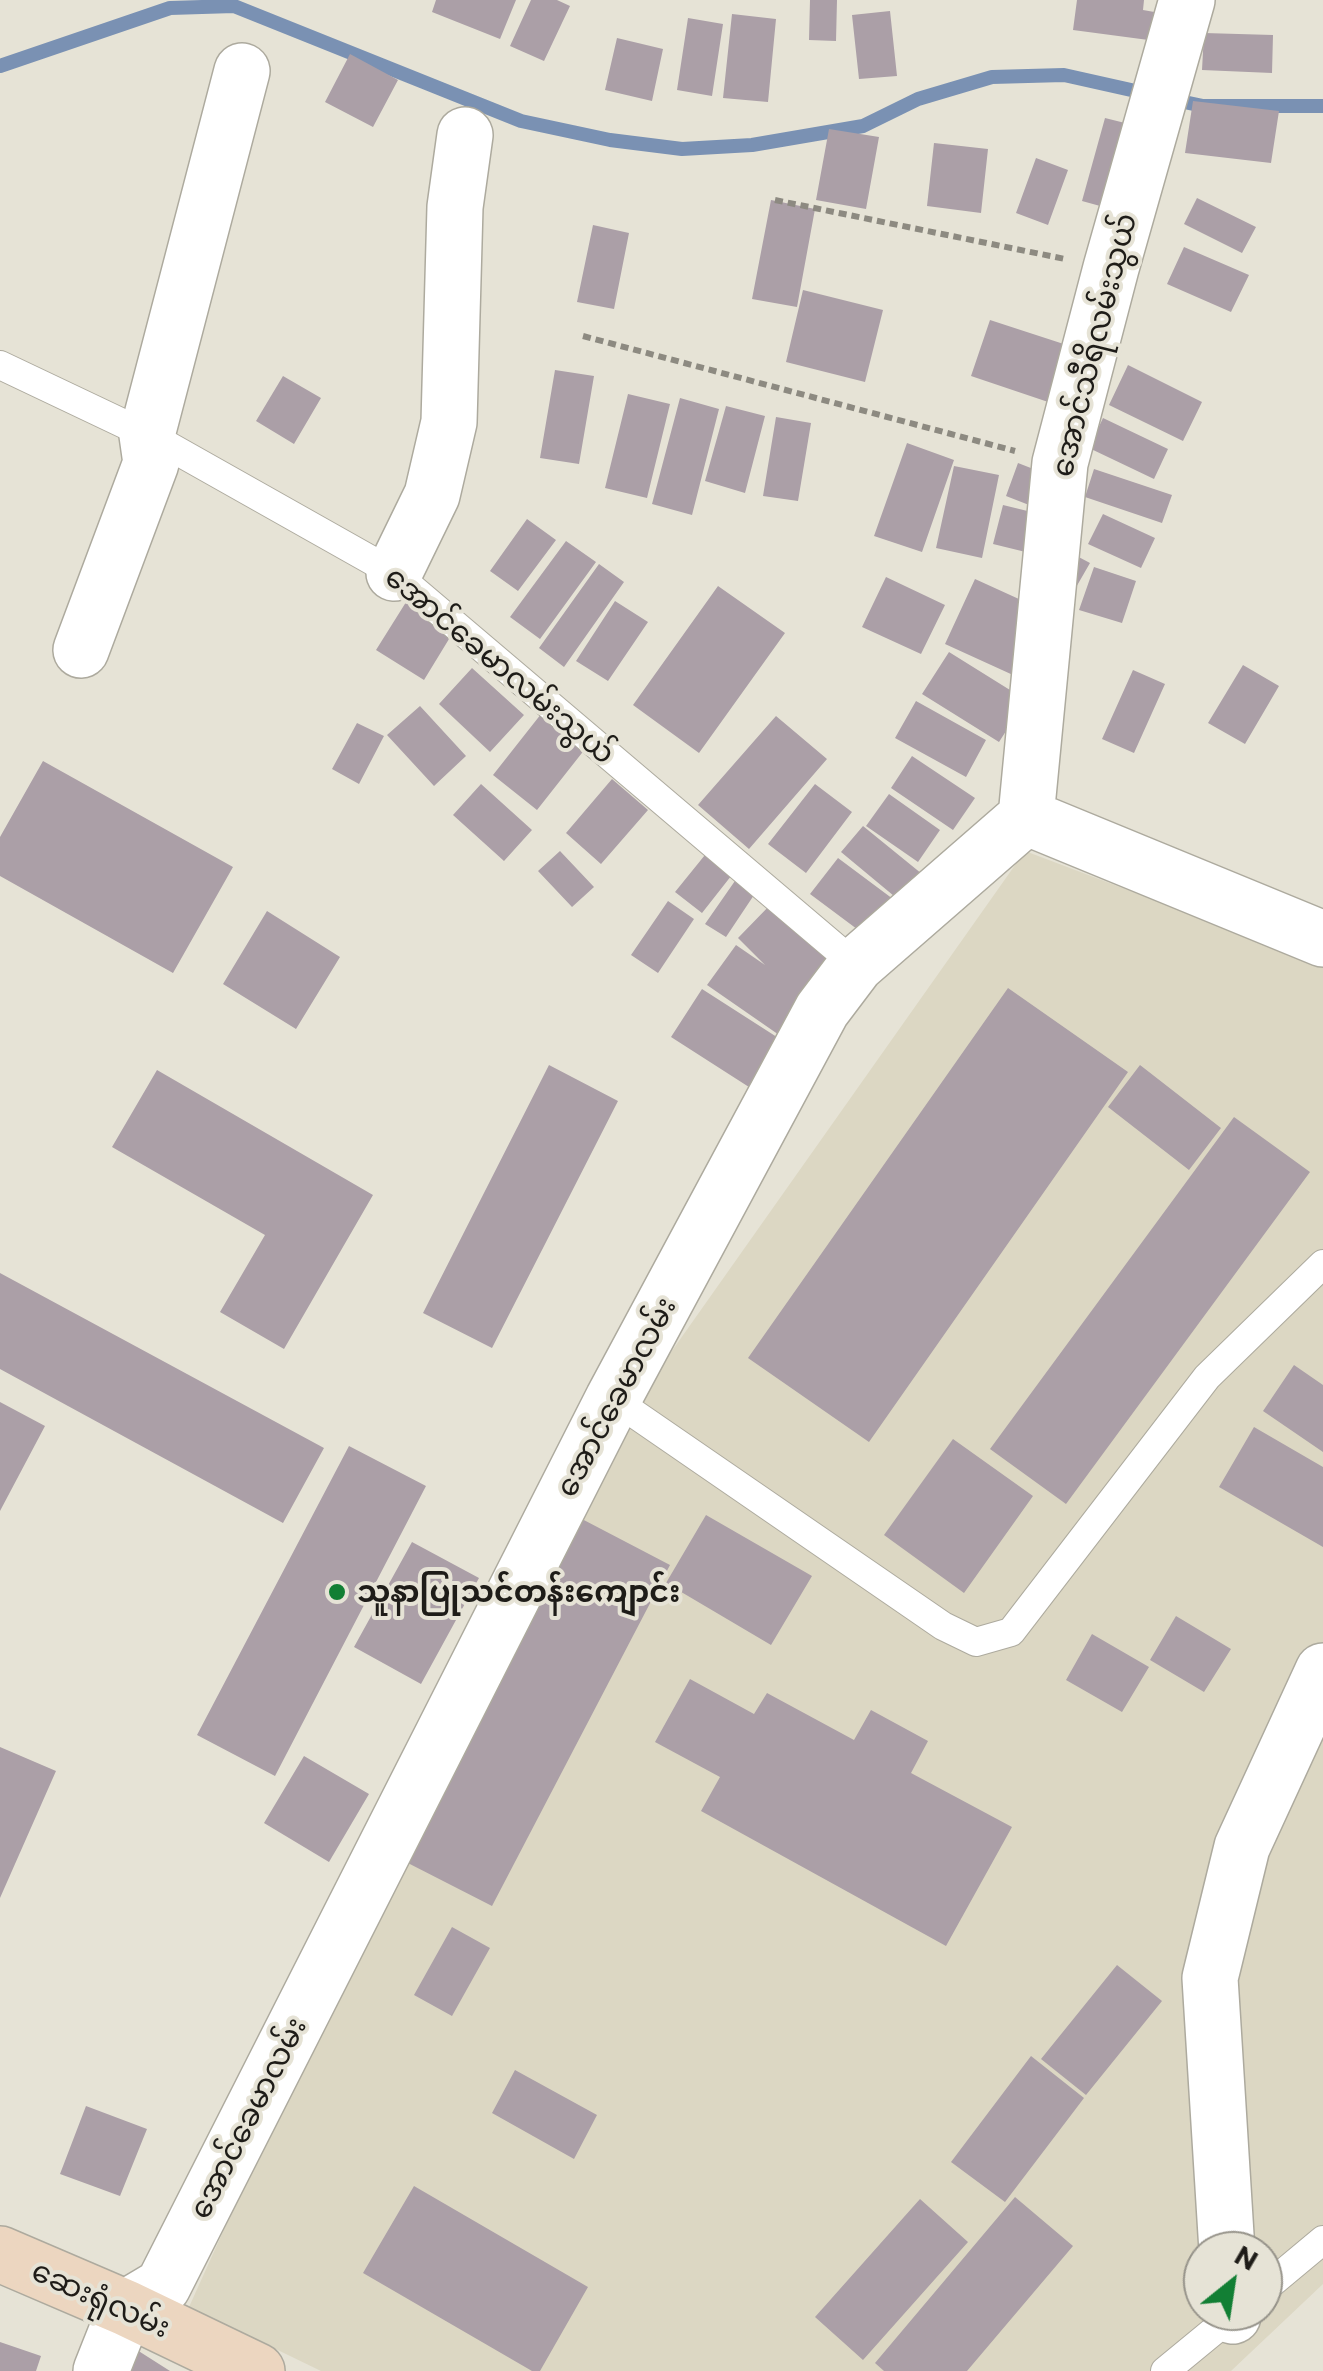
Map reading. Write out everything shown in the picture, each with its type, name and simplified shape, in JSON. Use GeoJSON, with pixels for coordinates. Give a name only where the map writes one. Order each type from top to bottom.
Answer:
{"type":"FeatureCollection","features":[{"type":"Feature","properties":{"kind":"main road","name":"ဆေးရုံလမ်း"},"geometry":{"type":"LineString","coordinates":[[0,2254],[126,2308],[257,2371]]}},
{"type":"Feature","properties":{"kind":"street","name":"အောင်သီရိလမ်းသွယ်"},"geometry":{"type":"LineString","coordinates":[[1026,817],[1060,463],[1110,268],[1187,0]]}},
{"type":"Feature","properties":{"kind":"street"},"geometry":{"type":"LineString","coordinates":[[81,650],[151,463],[148,434],[242,71]]}},
{"type":"Feature","properties":{"kind":"street"},"geometry":{"type":"LineString","coordinates":[[394,574],[432,495],[449,422],[454,224],[466,136]]}},
{"type":"Feature","properties":{"kind":"street"},"geometry":{"type":"LineString","coordinates":[[1026,817],[1323,938]]}},
{"type":"Feature","properties":{"kind":"street","name":"အောင်ခေမာလမ်း"},"geometry":{"type":"LineString","coordinates":[[126,2308],[163,2286],[613,1399],[822,1010],[856,965],[1026,817]]}},
{"type":"Feature","properties":{"kind":"street"},"geometry":{"type":"LineString","coordinates":[[1226,2231],[1210,1978],[1242,1847],[1323,1671]]}},
{"type":"Feature","properties":{"kind":"street"},"geometry":{"type":"LineString","coordinates":[[100,2371],[126,2308]]}},
{"type":"Feature","properties":{"kind":"lane","name":"အောင်ခေမာလမ်းသွယ်"},"geometry":{"type":"LineString","coordinates":[[0,365],[148,434],[394,574],[856,965]]}},
{"type":"Feature","properties":{"kind":"lane"},"geometry":{"type":"LineString","coordinates":[[613,1399],[943,1626],[976,1642],[1011,1632],[1207,1377],[1323,1264]]}},
{"type":"Feature","properties":{"kind":"lane"},"geometry":{"type":"LineString","coordinates":[[1283,2273],[1323,2240]]}},
{"type":"Feature","properties":{"kind":"lane"},"geometry":{"type":"LineString","coordinates":[[1165,2371],[1212,2331]]}},
{"type":"Feature","properties":{"kind":"path"},"geometry":{"type":"LineString","coordinates":[[775,200],[1110,268]]}},
{"type":"Feature","properties":{"kind":"path"},"geometry":{"type":"LineString","coordinates":[[584,336],[1060,463]]}},
{"type":"Feature","properties":{"kind":"shaded area"},"geometry":{"type":"Polygon","coordinates":[[[1025,851],[1323,964],[1323,2284],[1283,2322],[1283,2231],[1183,2231],[1183,2331],[1273,2331],[1231,2371],[321,2371],[189,2307],[427,1780],[585,1474],[1025,851]]]}},
{"type":"Feature","properties":{"kind":"building"},"geometry":{"type":"Polygon","coordinates":[[[436,0],[516,0],[500,39],[432,12],[436,0]]]}},
{"type":"Feature","properties":{"kind":"building"},"geometry":{"type":"Polygon","coordinates":[[[531,0],[557,0],[570,6],[544,61],[510,46],[531,0]]]}},
{"type":"Feature","properties":{"kind":"building"},"geometry":{"type":"Polygon","coordinates":[[[810,0],[837,0],[836,41],[809,40],[810,0]]]}},
{"type":"Feature","properties":{"kind":"building"},"geometry":{"type":"Polygon","coordinates":[[[1077,0],[1144,0],[1143,10],[1160,13],[1156,41],[1073,30],[1077,0]]]}},
{"type":"Feature","properties":{"kind":"building"},"geometry":{"type":"Polygon","coordinates":[[[890,11],[897,76],[859,79],[852,15],[890,11]]]}},
{"type":"Feature","properties":{"kind":"building"},"geometry":{"type":"Polygon","coordinates":[[[732,14],[776,19],[768,102],[723,98],[732,14]]]}},
{"type":"Feature","properties":{"kind":"building"},"geometry":{"type":"Polygon","coordinates":[[[688,18],[723,24],[712,96],[677,90],[688,18]]]}},
{"type":"Feature","properties":{"kind":"building"},"geometry":{"type":"Polygon","coordinates":[[[1204,33],[1273,35],[1272,73],[1202,70],[1204,33]]]}},
{"type":"Feature","properties":{"kind":"building"},"geometry":{"type":"Polygon","coordinates":[[[617,38],[663,49],[652,101],[605,90],[617,38]]]}},
{"type":"Feature","properties":{"kind":"building"},"geometry":{"type":"Polygon","coordinates":[[[350,54],[398,80],[373,127],[325,102],[350,54]]]}},
{"type":"Feature","properties":{"kind":"building"},"geometry":{"type":"Polygon","coordinates":[[[1193,101],[1279,111],[1271,163],[1185,153],[1193,101]]]}},
{"type":"Feature","properties":{"kind":"building"},"geometry":{"type":"Polygon","coordinates":[[[1105,118],[1145,128],[1122,212],[1082,201],[1105,118]]]}},
{"type":"Feature","properties":{"kind":"building"},"geometry":{"type":"Polygon","coordinates":[[[829,129],[879,137],[866,209],[816,200],[829,129]]]}},
{"type":"Feature","properties":{"kind":"building"},"geometry":{"type":"Polygon","coordinates":[[[934,143],[988,149],[981,213],[927,206],[934,143]]]}},
{"type":"Feature","properties":{"kind":"building"},"geometry":{"type":"Polygon","coordinates":[[[1036,158],[1068,170],[1048,225],[1016,213],[1036,158]]]}},
{"type":"Feature","properties":{"kind":"building"},"geometry":{"type":"Polygon","coordinates":[[[1197,198],[1256,227],[1242,253],[1184,224],[1197,198]]]}},
{"type":"Feature","properties":{"kind":"building"},"geometry":{"type":"Polygon","coordinates":[[[771,200],[815,209],[797,307],[752,299],[771,200]]]}},
{"type":"Feature","properties":{"kind":"building"},"geometry":{"type":"Polygon","coordinates":[[[593,225],[629,233],[614,309],[577,302],[593,225]]]}},
{"type":"Feature","properties":{"kind":"building"},"geometry":{"type":"Polygon","coordinates":[[[1184,247],[1249,275],[1231,312],[1167,284],[1184,247]]]}},
{"type":"Feature","properties":{"kind":"building"},"geometry":{"type":"Polygon","coordinates":[[[803,290],[883,310],[865,382],[786,362],[803,290]]]}},
{"type":"Feature","properties":{"kind":"building"},"geometry":{"type":"Polygon","coordinates":[[[990,320],[1079,349],[1060,406],[971,376],[990,320]]]}},
{"type":"Feature","properties":{"kind":"building"},"geometry":{"type":"Polygon","coordinates":[[[1128,365],[1202,402],[1183,441],[1109,405],[1128,365]]]}},
{"type":"Feature","properties":{"kind":"building"},"geometry":{"type":"Polygon","coordinates":[[[555,370],[594,376],[579,464],[540,458],[555,370]]]}},
{"type":"Feature","properties":{"kind":"building"},"geometry":{"type":"Polygon","coordinates":[[[283,376],[321,398],[294,444],[256,421],[283,376]]]}},
{"type":"Feature","properties":{"kind":"building"},"geometry":{"type":"Polygon","coordinates":[[[628,394],[670,404],[647,498],[605,488],[628,394]]]}},
{"type":"Feature","properties":{"kind":"building"},"geometry":{"type":"Polygon","coordinates":[[[680,398],[719,409],[692,515],[652,504],[680,398]]]}},
{"type":"Feature","properties":{"kind":"building"},"geometry":{"type":"Polygon","coordinates":[[[726,406],[765,416],[745,493],[705,481],[726,406]]]}},
{"type":"Feature","properties":{"kind":"building"},"geometry":{"type":"Polygon","coordinates":[[[776,417],[811,423],[798,501],[763,496],[776,417]]]}},
{"type":"Feature","properties":{"kind":"building"},"geometry":{"type":"Polygon","coordinates":[[[1103,418],[1168,449],[1154,479],[1089,448],[1103,418]]]}},
{"type":"Feature","properties":{"kind":"building"},"geometry":{"type":"Polygon","coordinates":[[[907,443],[954,460],[922,552],[874,536],[907,443]]]}},
{"type":"Feature","properties":{"kind":"building"},"geometry":{"type":"Polygon","coordinates":[[[1018,463],[1059,479],[1047,512],[1006,496],[1018,463]]]}},
{"type":"Feature","properties":{"kind":"building"},"geometry":{"type":"Polygon","coordinates":[[[954,466],[999,475],[982,558],[936,548],[954,466]]]}},
{"type":"Feature","properties":{"kind":"building"},"geometry":{"type":"Polygon","coordinates":[[[1094,469],[1172,495],[1162,523],[1085,497],[1094,469]]]}},
{"type":"Feature","properties":{"kind":"building"},"geometry":{"type":"Polygon","coordinates":[[[1003,505],[1056,518],[1046,557],[993,544],[1003,505]]]}},
{"type":"Feature","properties":{"kind":"building"},"geometry":{"type":"Polygon","coordinates":[[[1103,514],[1155,538],[1141,568],[1088,544],[1103,514]]]}},
{"type":"Feature","properties":{"kind":"building"},"geometry":{"type":"Polygon","coordinates":[[[527,519],[556,540],[518,591],[490,571],[527,519]]]}},
{"type":"Feature","properties":{"kind":"building"},"geometry":{"type":"Polygon","coordinates":[[[566,541],[596,562],[540,639],[510,617],[566,541]]]}},
{"type":"Feature","properties":{"kind":"building"},"geometry":{"type":"Polygon","coordinates":[[[1073,554],[1090,563],[1071,596],[1073,554]]]}},
{"type":"Feature","properties":{"kind":"building"},"geometry":{"type":"Polygon","coordinates":[[[599,564],[624,582],[564,667],[539,648],[599,564]]]}},
{"type":"Feature","properties":{"kind":"building"},"geometry":{"type":"Polygon","coordinates":[[[1094,567],[1136,581],[1122,623],[1079,610],[1094,567]]]}},
{"type":"Feature","properties":{"kind":"building"},"geometry":{"type":"Polygon","coordinates":[[[886,577],[945,605],[921,654],[862,627],[886,577]]]}},
{"type":"Feature","properties":{"kind":"building"},"geometry":{"type":"Polygon","coordinates":[[[975,579],[1043,610],[1013,675],[945,644],[975,579]]]}},
{"type":"Feature","properties":{"kind":"building"},"geometry":{"type":"Polygon","coordinates":[[[718,586],[785,633],[699,753],[633,705],[718,586]]]}},
{"type":"Feature","properties":{"kind":"building"},"geometry":{"type":"Polygon","coordinates":[[[413,591],[460,621],[424,680],[376,650],[413,591]]]}},
{"type":"Feature","properties":{"kind":"building"},"geometry":{"type":"Polygon","coordinates":[[[615,601],[648,622],[608,681],[576,661],[615,601]]]}},
{"type":"Feature","properties":{"kind":"building"},"geometry":{"type":"Polygon","coordinates":[[[949,652],[1026,700],[999,742],[922,694],[949,652]]]}},
{"type":"Feature","properties":{"kind":"building"},"geometry":{"type":"Polygon","coordinates":[[[1243,665],[1279,686],[1245,744],[1208,723],[1243,665]]]}},
{"type":"Feature","properties":{"kind":"building"},"geometry":{"type":"Polygon","coordinates":[[[472,668],[524,715],[490,752],[439,704],[472,668]]]}},
{"type":"Feature","properties":{"kind":"building"},"geometry":{"type":"Polygon","coordinates":[[[1133,670],[1165,684],[1134,753],[1102,739],[1133,670]]]}},
{"type":"Feature","properties":{"kind":"building"},"geometry":{"type":"Polygon","coordinates":[[[916,701],[986,740],[966,777],[895,738],[916,701]]]}},
{"type":"Feature","properties":{"kind":"building"},"geometry":{"type":"Polygon","coordinates":[[[420,706],[466,756],[434,786],[387,735],[420,706]]]}},
{"type":"Feature","properties":{"kind":"building"},"geometry":{"type":"Polygon","coordinates":[[[545,709],[589,744],[537,810],[493,775],[545,709]]]}},
{"type":"Feature","properties":{"kind":"building"},"geometry":{"type":"Polygon","coordinates":[[[776,716],[827,759],[749,849],[698,805],[776,716]]]}},
{"type":"Feature","properties":{"kind":"building"},"geometry":{"type":"Polygon","coordinates":[[[357,723],[384,736],[359,784],[332,769],[357,723]]]}},
{"type":"Feature","properties":{"kind":"building"},"geometry":{"type":"Polygon","coordinates":[[[912,756],[975,798],[953,830],[891,788],[912,756]]]}},
{"type":"Feature","properties":{"kind":"building"},"geometry":{"type":"Polygon","coordinates":[[[43,761],[233,867],[173,973],[0,876],[0,837],[43,761]]]}},
{"type":"Feature","properties":{"kind":"building"},"geometry":{"type":"Polygon","coordinates":[[[612,779],[648,810],[601,864],[566,833],[612,779]]]}},
{"type":"Feature","properties":{"kind":"building"},"geometry":{"type":"Polygon","coordinates":[[[481,784],[532,830],[504,861],[453,815],[481,784]]]}},
{"type":"Feature","properties":{"kind":"building"},"geometry":{"type":"Polygon","coordinates":[[[815,784],[852,812],[806,873],[768,844],[815,784]]]}},
{"type":"Feature","properties":{"kind":"building"},"geometry":{"type":"Polygon","coordinates":[[[889,794],[940,830],[918,862],[866,826],[889,794]]]}},
{"type":"Feature","properties":{"kind":"building"},"geometry":{"type":"Polygon","coordinates":[[[863,826],[922,874],[900,901],[841,852],[863,826]]]}},
{"type":"Feature","properties":{"kind":"building"},"geometry":{"type":"Polygon","coordinates":[[[709,850],[735,871],[702,913],[675,892],[709,850]]]}},
{"type":"Feature","properties":{"kind":"building"},"geometry":{"type":"Polygon","coordinates":[[[560,851],[594,887],[572,907],[538,871],[560,851]]]}},
{"type":"Feature","properties":{"kind":"building"},"geometry":{"type":"Polygon","coordinates":[[[838,858],[897,902],[869,938],[810,894],[838,858]]]}},
{"type":"Feature","properties":{"kind":"building"},"geometry":{"type":"Polygon","coordinates":[[[737,878],[756,892],[726,937],[705,924],[737,878]]]}},
{"type":"Feature","properties":{"kind":"building"},"geometry":{"type":"Polygon","coordinates":[[[668,901],[694,919],[658,973],[631,955],[668,901]]]}},
{"type":"Feature","properties":{"kind":"building"},"geometry":{"type":"Polygon","coordinates":[[[772,903],[836,966],[795,1046],[707,985],[736,945],[765,965],[738,938],[772,903]]]}},
{"type":"Feature","properties":{"kind":"building"},"geometry":{"type":"Polygon","coordinates":[[[267,911],[340,957],[296,1029],[223,984],[267,911]]]}},
{"type":"Feature","properties":{"kind":"building"},"geometry":{"type":"Polygon","coordinates":[[[1008,988],[1128,1072],[869,1442],[748,1358],[1008,988]]]}},
{"type":"Feature","properties":{"kind":"building"},"geometry":{"type":"Polygon","coordinates":[[[702,989],[808,1057],[777,1105],[671,1037],[702,989]]]}},
{"type":"Feature","properties":{"kind":"building"},"geometry":{"type":"Polygon","coordinates":[[[549,1065],[618,1101],[492,1348],[423,1313],[549,1065]]]}},
{"type":"Feature","properties":{"kind":"building"},"geometry":{"type":"Polygon","coordinates":[[[1140,1065],[1221,1128],[1189,1170],[1108,1107],[1140,1065]]]}},
{"type":"Feature","properties":{"kind":"building"},"geometry":{"type":"Polygon","coordinates":[[[157,1070],[373,1195],[284,1349],[220,1312],[265,1235],[112,1147],[157,1070]]]}},
{"type":"Feature","properties":{"kind":"building"},"geometry":{"type":"Polygon","coordinates":[[[1234,1117],[1310,1172],[1066,1504],[990,1449],[1234,1117]]]}},
{"type":"Feature","properties":{"kind":"building"},"geometry":{"type":"Polygon","coordinates":[[[0,1273],[324,1448],[283,1523],[0,1369],[0,1273]]]}},
{"type":"Feature","properties":{"kind":"building"},"geometry":{"type":"Polygon","coordinates":[[[1294,1365],[1323,1385],[1323,1452],[1263,1411],[1294,1365]]]}},
{"type":"Feature","properties":{"kind":"building"},"geometry":{"type":"Polygon","coordinates":[[[0,1402],[45,1426],[0,1511],[0,1402]]]}},
{"type":"Feature","properties":{"kind":"building"},"geometry":{"type":"Polygon","coordinates":[[[1254,1427],[1323,1467],[1323,1547],[1219,1487],[1254,1427]]]}},
{"type":"Feature","properties":{"kind":"building"},"geometry":{"type":"Polygon","coordinates":[[[953,1439],[1033,1496],[964,1593],[884,1535],[953,1439]]]}},
{"type":"Feature","properties":{"kind":"building"},"geometry":{"type":"Polygon","coordinates":[[[349,1446],[426,1486],[275,1776],[197,1735],[349,1446]]]}},
{"type":"Feature","properties":{"kind":"building"},"geometry":{"type":"Polygon","coordinates":[[[706,1515],[812,1576],[771,1645],[666,1583],[706,1515]]]}},
{"type":"Feature","properties":{"kind":"building"},"geometry":{"type":"Polygon","coordinates":[[[580,1518],[670,1565],[492,1906],[402,1860],[580,1518]]]}},
{"type":"Feature","properties":{"kind":"building"},"geometry":{"type":"Polygon","coordinates":[[[412,1542],[479,1578],[421,1684],[354,1647],[412,1542]]]}},
{"type":"Feature","properties":{"kind":"building"},"geometry":{"type":"Polygon","coordinates":[[[1176,1616],[1231,1649],[1204,1692],[1150,1660],[1176,1616]]]}},
{"type":"Feature","properties":{"kind":"building"},"geometry":{"type":"Polygon","coordinates":[[[1092,1634],[1149,1667],[1122,1712],[1066,1680],[1092,1634]]]}},
{"type":"Feature","properties":{"kind":"building"},"geometry":{"type":"Polygon","coordinates":[[[690,1679],[754,1714],[767,1693],[854,1740],[871,1710],[928,1741],[911,1773],[1012,1827],[946,1946],[701,1811],[720,1777],[655,1742],[690,1679]]]}},
{"type":"Feature","properties":{"kind":"building"},"geometry":{"type":"Polygon","coordinates":[[[0,1747],[56,1771],[0,1898],[0,1747]]]}},
{"type":"Feature","properties":{"kind":"building"},"geometry":{"type":"Polygon","coordinates":[[[304,1756],[369,1794],[329,1862],[264,1823],[304,1756]]]}},
{"type":"Feature","properties":{"kind":"building"},"geometry":{"type":"Polygon","coordinates":[[[452,1927],[490,1948],[452,2016],[414,1995],[452,1927]]]}},
{"type":"Feature","properties":{"kind":"building"},"geometry":{"type":"Polygon","coordinates":[[[1117,1965],[1162,2001],[1086,2095],[1041,2059],[1117,1965]]]}},
{"type":"Feature","properties":{"kind":"building"},"geometry":{"type":"Polygon","coordinates":[[[1031,2056],[1084,2098],[1005,2202],[951,2162],[1031,2056]]]}},
{"type":"Feature","properties":{"kind":"building"},"geometry":{"type":"Polygon","coordinates":[[[515,2070],[597,2115],[574,2159],[492,2113],[515,2070]]]}},
{"type":"Feature","properties":{"kind":"building"},"geometry":{"type":"Polygon","coordinates":[[[86,2106],[147,2129],[120,2196],[60,2174],[86,2106]]]}},
{"type":"Feature","properties":{"kind":"building"},"geometry":{"type":"Polygon","coordinates":[[[414,2186],[588,2287],[540,2371],[532,2371],[363,2273],[414,2186]]]}},
{"type":"Feature","properties":{"kind":"building"},"geometry":{"type":"Polygon","coordinates":[[[1015,2197],[1073,2246],[967,2371],[884,2371],[875,2363],[1015,2197]]]}},
{"type":"Feature","properties":{"kind":"building"},"geometry":{"type":"Polygon","coordinates":[[[920,2199],[968,2242],[863,2360],[815,2317],[920,2199]]]}},
{"type":"Feature","properties":{"kind":"building"},"geometry":{"type":"Polygon","coordinates":[[[0,2342],[41,2356],[36,2371],[0,2371],[0,2342]]]}},
{"type":"Feature","properties":{"kind":"building"},"geometry":{"type":"Polygon","coordinates":[[[137,2350],[170,2371],[123,2371],[137,2350]]]}},
{"type":"Feature","properties":{"kind":"waterway"},"geometry":{"type":"LineString","coordinates":[[0,66],[170,8],[234,6],[521,121],[610,140],[682,149],[752,145],[863,126],[918,99],[992,77],[1064,75],[1149,94]]}},
{"type":"Feature","properties":{"kind":"waterway"},"geometry":{"type":"LineString","coordinates":[[1170,99],[1203,106],[1323,106]]}},
{"type":"Feature","properties":{"kind":"place","name":"သူနာပြုသင်တန်းကျောင်း"},"geometry":{"type":"Point","coordinates":[337,1592]}}]}
